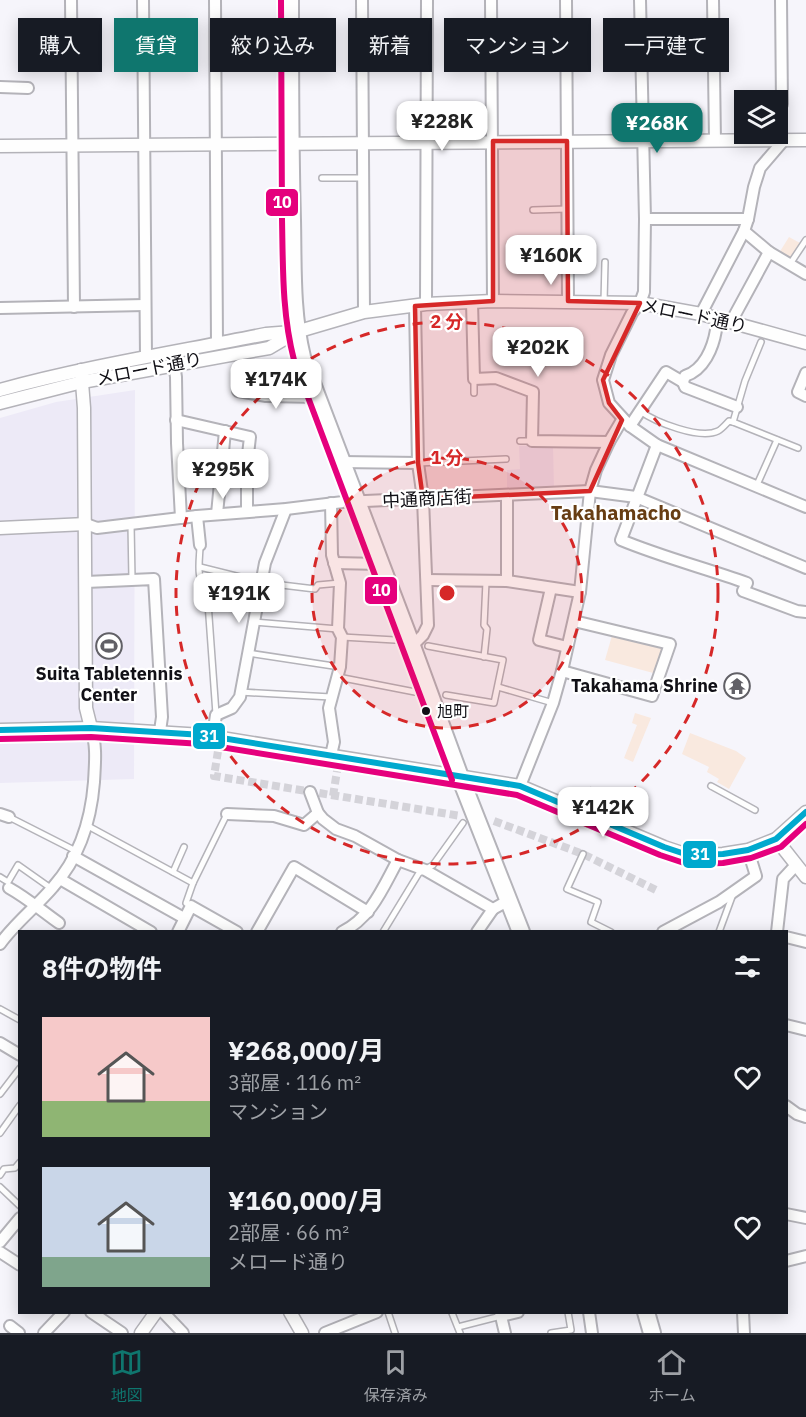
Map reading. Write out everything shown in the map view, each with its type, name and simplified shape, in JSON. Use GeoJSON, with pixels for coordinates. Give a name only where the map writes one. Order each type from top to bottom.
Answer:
{"type":"FeatureCollection","features":[{"type":"Feature","properties":{"kind":"main road"},"geometry":{"type":"LineString","coordinates":[[290,0],[293,297],[296,332],[302,357],[381,564],[420,646],[460,777],[520,930]]}},
{"type":"Feature","properties":{"kind":"main road"},"geometry":{"type":"LineString","coordinates":[[647,1314],[652,1333]]}},
{"type":"Feature","properties":{"kind":"street"},"geometry":{"type":"LineString","coordinates":[[71,0],[74,307]]}},
{"type":"Feature","properties":{"kind":"street"},"geometry":{"type":"LineString","coordinates":[[143,0],[146,357]]}},
{"type":"Feature","properties":{"kind":"street"},"geometry":{"type":"LineString","coordinates":[[215,0],[217,344]]}},
{"type":"Feature","properties":{"kind":"street"},"geometry":{"type":"LineString","coordinates":[[362,0],[364,312]]}},
{"type":"Feature","properties":{"kind":"street"},"geometry":{"type":"LineString","coordinates":[[420,646],[428,625],[423,499],[418,463],[421,305],[428,142],[427,0]]}},
{"type":"Feature","properties":{"kind":"street"},"geometry":{"type":"LineString","coordinates":[[492,0],[493,301]]}},
{"type":"Feature","properties":{"kind":"street"},"geometry":{"type":"LineString","coordinates":[[566,0],[568,301]]}},
{"type":"Feature","properties":{"kind":"street"},"geometry":{"type":"LineString","coordinates":[[640,0],[645,219],[644,292],[616,345],[603,380],[609,403],[626,423],[657,445],[806,507]]}},
{"type":"Feature","properties":{"kind":"street"},"geometry":{"type":"LineString","coordinates":[[713,0],[715,141]]}},
{"type":"Feature","properties":{"kind":"street"},"geometry":{"type":"LineString","coordinates":[[781,0],[782,90]]}},
{"type":"Feature","properties":{"kind":"street"},"geometry":{"type":"LineString","coordinates":[[0,87],[28,88]]}},
{"type":"Feature","properties":{"kind":"street"},"geometry":{"type":"LineString","coordinates":[[788,140],[806,140]]}},
{"type":"Feature","properties":{"kind":"street"},"geometry":{"type":"LineString","coordinates":[[0,146],[734,141]]}},
{"type":"Feature","properties":{"kind":"street"},"geometry":{"type":"LineString","coordinates":[[701,314],[744,231],[760,168],[781,144]]}},
{"type":"Feature","properties":{"kind":"street"},"geometry":{"type":"LineString","coordinates":[[645,219],[748,219]]}},
{"type":"Feature","properties":{"kind":"street"},"geometry":{"type":"LineString","coordinates":[[744,231],[769,252],[806,274]]}},
{"type":"Feature","properties":{"kind":"street"},"geometry":{"type":"LineString","coordinates":[[731,322],[769,252]]}},
{"type":"Feature","properties":{"kind":"street","name":"メロード通り"},"geometry":{"type":"LineString","coordinates":[[0,403],[146,357],[266,334],[296,332],[364,312],[421,305],[493,301],[640,303],[701,314],[806,344]]}},
{"type":"Feature","properties":{"kind":"street"},"geometry":{"type":"LineString","coordinates":[[472,302],[474,379],[496,378],[533,392],[532,441],[609,442]]}},
{"type":"Feature","properties":{"kind":"street"},"geometry":{"type":"LineString","coordinates":[[0,308],[145,305]]}},
{"type":"Feature","properties":{"kind":"street"},"geometry":{"type":"LineString","coordinates":[[683,382],[685,376],[696,373],[713,345],[716,330]]}},
{"type":"Feature","properties":{"kind":"street","name":"メロード通り"},"geometry":{"type":"LineString","coordinates":[[0,390],[51,376],[81,376],[174,364],[268,348],[296,332]]}},
{"type":"Feature","properties":{"kind":"street"},"geometry":{"type":"LineString","coordinates":[[174,364],[181,518]]}},
{"type":"Feature","properties":{"kind":"street"},"geometry":{"type":"LineString","coordinates":[[520,786],[553,704],[562,671],[580,592],[590,491],[596,470],[609,442],[640,411],[666,372],[683,382],[686,387],[737,407]]}},
{"type":"Feature","properties":{"kind":"street"},"geometry":{"type":"LineString","coordinates":[[806,373],[798,392],[806,396]]}},
{"type":"Feature","properties":{"kind":"street"},"geometry":{"type":"LineString","coordinates":[[0,944],[60,879],[75,854],[88,825],[92,805],[96,743],[86,708],[86,524],[84,408],[81,376]]}},
{"type":"Feature","properties":{"kind":"street"},"geometry":{"type":"LineString","coordinates":[[238,391],[266,396],[317,396]]}},
{"type":"Feature","properties":{"kind":"street"},"geometry":{"type":"LineString","coordinates":[[176,420],[250,437],[247,464],[247,512]]}},
{"type":"Feature","properties":{"kind":"street"},"geometry":{"type":"LineString","coordinates":[[217,514],[225,432]]}},
{"type":"Feature","properties":{"kind":"street"},"geometry":{"type":"LineString","coordinates":[[657,445],[621,540],[652,554],[705,568],[747,583],[743,591],[797,611],[805,609]]}},
{"type":"Feature","properties":{"kind":"street"},"geometry":{"type":"LineString","coordinates":[[341,462],[418,463]]}},
{"type":"Feature","properties":{"kind":"street","name":"中通商店街"},"geometry":{"type":"LineString","coordinates":[[86,524],[98,528],[331,503],[590,491],[636,497],[806,568]]}},
{"type":"Feature","properties":{"kind":"street"},"geometry":{"type":"LineString","coordinates":[[507,496],[507,581]]}},
{"type":"Feature","properties":{"kind":"street"},"geometry":{"type":"LineString","coordinates":[[331,503],[334,563],[340,583],[339,672],[329,708],[334,742],[331,755]]}},
{"type":"Feature","properties":{"kind":"street"},"geometry":{"type":"LineString","coordinates":[[213,736],[216,715],[232,708],[240,697],[265,563],[286,509]]}},
{"type":"Feature","properties":{"kind":"street"},"geometry":{"type":"LineString","coordinates":[[197,516],[200,545]]}},
{"type":"Feature","properties":{"kind":"street"},"geometry":{"type":"LineString","coordinates":[[0,528],[86,524]]}},
{"type":"Feature","properties":{"kind":"street"},"geometry":{"type":"LineString","coordinates":[[334,563],[381,564]]}},
{"type":"Feature","properties":{"kind":"street"},"geometry":{"type":"LineString","coordinates":[[86,582],[154,579],[162,717],[160,731]]}},
{"type":"Feature","properties":{"kind":"street"},"geometry":{"type":"LineString","coordinates":[[427,580],[507,581],[580,592]]}},
{"type":"Feature","properties":{"kind":"street"},"geometry":{"type":"LineString","coordinates":[[551,588],[539,640],[567,647]]}},
{"type":"Feature","properties":{"kind":"street"},"geometry":{"type":"LineString","coordinates":[[562,671],[652,696],[670,644],[574,621]]}},
{"type":"Feature","properties":{"kind":"street"},"geometry":{"type":"LineString","coordinates":[[0,730],[91,728],[213,736],[520,786],[688,855],[723,854],[748,850],[776,839],[806,812]]}},
{"type":"Feature","properties":{"kind":"street"},"geometry":{"type":"LineString","coordinates":[[310,792],[318,813],[336,829],[355,836],[398,860],[425,870],[493,909]]}},
{"type":"Feature","properties":{"kind":"street"},"geometry":{"type":"LineString","coordinates":[[227,814],[273,816],[304,825],[318,813]]}},
{"type":"Feature","properties":{"kind":"street"},"geometry":{"type":"LineString","coordinates":[[776,839],[806,877]]}},
{"type":"Feature","properties":{"kind":"street"},"geometry":{"type":"LineString","coordinates":[[667,930],[733,893],[756,876],[748,850]]}},
{"type":"Feature","properties":{"kind":"street"},"geometry":{"type":"LineString","coordinates":[[75,854],[184,918]]}},
{"type":"Feature","properties":{"kind":"street"},"geometry":{"type":"LineString","coordinates":[[360,928],[398,860]]}},
{"type":"Feature","properties":{"kind":"street"},"geometry":{"type":"LineString","coordinates":[[777,930],[783,879],[796,865]]}},
{"type":"Feature","properties":{"kind":"street"},"geometry":{"type":"LineString","coordinates":[[258,930],[294,867],[368,912]]}},
{"type":"Feature","properties":{"kind":"street"},"geometry":{"type":"LineString","coordinates":[[60,879],[145,930]]}},
{"type":"Feature","properties":{"kind":"street"},"geometry":{"type":"LineString","coordinates":[[9,888],[30,899],[34,906],[59,923]]}},
{"type":"Feature","properties":{"kind":"street"},"geometry":{"type":"LineString","coordinates":[[478,930],[493,909],[509,900]]}},
{"type":"Feature","properties":{"kind":"street"},"geometry":{"type":"LineString","coordinates":[[179,930],[191,906],[233,930]]}},
{"type":"Feature","properties":{"kind":"street"},"geometry":{"type":"LineString","coordinates":[[788,938],[806,942]]}},
{"type":"Feature","properties":{"kind":"street"},"geometry":{"type":"LineString","coordinates":[[788,1026],[806,1030]]}},
{"type":"Feature","properties":{"kind":"street"},"geometry":{"type":"LineString","coordinates":[[0,1043],[18,1052]]}},
{"type":"Feature","properties":{"kind":"street"},"geometry":{"type":"LineString","coordinates":[[788,1107],[806,1117]]}},
{"type":"Feature","properties":{"kind":"street"},"geometry":{"type":"LineString","coordinates":[[788,1214],[806,1218]]}},
{"type":"Feature","properties":{"kind":"street"},"geometry":{"type":"LineString","coordinates":[[0,1242],[18,1220]]}},
{"type":"Feature","properties":{"kind":"street"},"geometry":{"type":"LineString","coordinates":[[0,1252],[18,1264]]}},
{"type":"Feature","properties":{"kind":"street"},"geometry":{"type":"LineString","coordinates":[[788,1260],[806,1256]]}},
{"type":"Feature","properties":{"kind":"street"},"geometry":{"type":"LineString","coordinates":[[44,1333],[62,1314]]}},
{"type":"Feature","properties":{"kind":"street"},"geometry":{"type":"LineString","coordinates":[[94,1314],[122,1333]]}},
{"type":"Feature","properties":{"kind":"street"},"geometry":{"type":"LineString","coordinates":[[141,1333],[155,1314]]}},
{"type":"Feature","properties":{"kind":"street"},"geometry":{"type":"LineString","coordinates":[[165,1314],[183,1333]]}},
{"type":"Feature","properties":{"kind":"street"},"geometry":{"type":"LineString","coordinates":[[291,1314],[302,1333]]}},
{"type":"Feature","properties":{"kind":"street"},"geometry":{"type":"LineString","coordinates":[[501,1314],[505,1333]]}},
{"type":"Feature","properties":{"kind":"street"},"geometry":{"type":"LineString","coordinates":[[590,1314],[592,1333]]}},
{"type":"Feature","properties":{"kind":"street"},"geometry":{"type":"LineString","coordinates":[[743,1314],[744,1333]]}},
{"type":"Feature","properties":{"kind":"street"},"geometry":{"type":"LineString","coordinates":[[325,1333],[364,1315]]}},
{"type":"Feature","properties":{"kind":"street"},"geometry":{"type":"LineString","coordinates":[[10,1326],[20,1333]]}},
{"type":"Feature","properties":{"kind":"lane"},"geometry":{"type":"LineString","coordinates":[[322,178],[363,178]]}},
{"type":"Feature","properties":{"kind":"lane"},"geometry":{"type":"LineString","coordinates":[[533,210],[567,210]]}},
{"type":"Feature","properties":{"kind":"lane"},"geometry":{"type":"LineString","coordinates":[[790,264],[806,240]]}},
{"type":"Feature","properties":{"kind":"lane"},"geometry":{"type":"LineString","coordinates":[[604,302],[605,261]]}},
{"type":"Feature","properties":{"kind":"lane"},"geometry":{"type":"LineString","coordinates":[[733,422],[745,381],[761,342]]}},
{"type":"Feature","properties":{"kind":"lane"},"geometry":{"type":"LineString","coordinates":[[474,379],[474,393]]}},
{"type":"Feature","properties":{"kind":"lane"},"geometry":{"type":"LineString","coordinates":[[640,411],[652,420],[705,433],[719,431],[729,421],[798,448]]}},
{"type":"Feature","properties":{"kind":"lane"},"geometry":{"type":"LineString","coordinates":[[756,488],[777,440]]}},
{"type":"Feature","properties":{"kind":"lane"},"geometry":{"type":"LineString","coordinates":[[520,441],[532,441]]}},
{"type":"Feature","properties":{"kind":"lane"},"geometry":{"type":"LineString","coordinates":[[418,463],[506,459]]}},
{"type":"Feature","properties":{"kind":"lane"},"geometry":{"type":"LineString","coordinates":[[131,524],[132,580]]}},
{"type":"Feature","properties":{"kind":"lane"},"geometry":{"type":"LineString","coordinates":[[200,545],[200,579],[207,589],[216,715]]}},
{"type":"Feature","properties":{"kind":"lane"},"geometry":{"type":"LineString","coordinates":[[200,567],[261,581],[315,588],[318,585],[340,583]]}},
{"type":"Feature","properties":{"kind":"lane"},"geometry":{"type":"LineString","coordinates":[[484,657],[487,629],[484,625],[486,580]]}},
{"type":"Feature","properties":{"kind":"lane"},"geometry":{"type":"LineString","coordinates":[[254,622],[395,640]]}},
{"type":"Feature","properties":{"kind":"lane"},"geometry":{"type":"LineString","coordinates":[[420,646],[503,660],[494,703],[446,695]]}},
{"type":"Feature","properties":{"kind":"lane"},"geometry":{"type":"LineString","coordinates":[[248,653],[339,672],[415,692]]}},
{"type":"Feature","properties":{"kind":"lane"},"geometry":{"type":"LineString","coordinates":[[498,687],[553,704]]}},
{"type":"Feature","properties":{"kind":"lane"},"geometry":{"type":"LineString","coordinates":[[240,692],[332,697]]}},
{"type":"Feature","properties":{"kind":"lane"},"geometry":{"type":"LineString","coordinates":[[711,786],[755,810]]}},
{"type":"Feature","properties":{"kind":"lane"},"geometry":{"type":"LineString","coordinates":[[582,812],[591,791]]}},
{"type":"Feature","properties":{"kind":"lane"},"geometry":{"type":"LineString","coordinates":[[191,906],[186,903],[193,883],[227,814]]}},
{"type":"Feature","properties":{"kind":"lane"},"geometry":{"type":"LineString","coordinates":[[5,816],[75,854]]}},
{"type":"Feature","properties":{"kind":"lane"},"geometry":{"type":"LineString","coordinates":[[384,930],[419,873],[433,865],[463,823]]}},
{"type":"Feature","properties":{"kind":"lane"},"geometry":{"type":"LineString","coordinates":[[88,825],[193,883]]}},
{"type":"Feature","properties":{"kind":"lane"},"geometry":{"type":"LineString","coordinates":[[173,872],[184,847]]}},
{"type":"Feature","properties":{"kind":"lane"},"geometry":{"type":"LineString","coordinates":[[583,854],[567,889],[598,902],[591,922],[607,930]]}},
{"type":"Feature","properties":{"kind":"lane"},"geometry":{"type":"LineString","coordinates":[[0,877],[8,882],[18,865],[52,889]]}},
{"type":"Feature","properties":{"kind":"lane"},"geometry":{"type":"LineString","coordinates":[[720,930],[733,893]]}},
{"type":"Feature","properties":{"kind":"lane"},"geometry":{"type":"LineString","coordinates":[[0,1008],[18,1019]]}},
{"type":"Feature","properties":{"kind":"lane"},"geometry":{"type":"LineString","coordinates":[[0,1094],[18,1071]]}},
{"type":"Feature","properties":{"kind":"lane"},"geometry":{"type":"LineString","coordinates":[[0,1133],[18,1108]]}},
{"type":"Feature","properties":{"kind":"lane"},"geometry":{"type":"LineString","coordinates":[[0,1175],[4,1169],[15,1168],[18,1164]]}},
{"type":"Feature","properties":{"kind":"lane"},"geometry":{"type":"LineString","coordinates":[[0,1187],[18,1204]]}},
{"type":"Feature","properties":{"kind":"lane"},"geometry":{"type":"LineString","coordinates":[[389,1314],[395,1333]]}},
{"type":"Feature","properties":{"kind":"lane"},"geometry":{"type":"LineString","coordinates":[[452,1314],[459,1330],[501,1314]]}},
{"type":"Feature","properties":{"kind":"lane"},"geometry":{"type":"LineString","coordinates":[[551,1333],[571,1330],[568,1314]]}},
{"type":"Feature","properties":{"kind":"highlighted area"},"geometry":{"type":"Polygon","coordinates":[[[493,141],[567,141],[568,301],[640,303],[603,380],[609,403],[622,420],[590,491],[423,499],[418,463],[415,306],[493,301],[493,141]]]}},
{"type":"Feature","properties":{"kind":"shaded area"},"geometry":{"type":"Polygon","coordinates":[[[789,237],[800,243],[790,259],[779,253],[789,237]]]}},
{"type":"Feature","properties":{"kind":"shaded area"},"geometry":{"type":"Polygon","coordinates":[[[135,390],[134,779],[0,783],[0,418],[56,402],[135,390]]]}},
{"type":"Feature","properties":{"kind":"shaded area"},"geometry":{"type":"Polygon","coordinates":[[[553,445],[554,490],[507,491],[507,470],[520,469],[519,446],[553,445]]]}},
{"type":"Feature","properties":{"kind":"shaded area"},"geometry":{"type":"Polygon","coordinates":[[[613,632],[665,646],[657,674],[605,660],[613,632]]]}},
{"type":"Feature","properties":{"kind":"shaded area"},"geometry":{"type":"Polygon","coordinates":[[[635,713],[651,718],[633,762],[624,758],[637,725],[632,723],[635,713]]]}},
{"type":"Feature","properties":{"kind":"shaded area"},"geometry":{"type":"Polygon","coordinates":[[[690,733],[736,751],[746,758],[729,789],[707,772],[709,767],[682,754],[690,733]]]}},
{"type":"Feature","properties":{"kind":"tunnel"},"geometry":{"type":"LineString","coordinates":[[218,751],[214,776],[461,816]]}},
{"type":"Feature","properties":{"kind":"tunnel"},"geometry":{"type":"LineString","coordinates":[[333,796],[337,771]]}},
{"type":"Feature","properties":{"kind":"tunnel"},"geometry":{"type":"LineString","coordinates":[[494,821],[583,854],[658,891]]}},
{"type":"Feature","properties":{"kind":"transit line","name":"10"},"geometry":{"type":"LineString","coordinates":[[281,0],[283,273],[290,343],[294,360],[452,780]]}},
{"type":"Feature","properties":{"kind":"transit line","name":"31"},"geometry":{"type":"LineString","coordinates":[[0,730],[91,728],[203,735],[520,786],[688,855],[723,854],[748,850],[776,839],[806,812]]}},
{"type":"Feature","properties":{"kind":"transit line","name":"10"},"geometry":{"type":"LineString","coordinates":[[0,739],[91,737],[202,744],[517,795],[660,855],[687,864],[723,863],[751,858],[781,847],[806,824]]}},
{"type":"Feature","properties":{"kind":"place","name":"Suita Tabletennis Center"},"geometry":{"type":"Point","coordinates":[109,646]}},
{"type":"Feature","properties":{"kind":"place","name":"Takahama Shrine"},"geometry":{"type":"Point","coordinates":[737,686]}},
{"type":"Feature","properties":{"kind":"place","name":"旭町"},"geometry":{"type":"Point","coordinates":[426,711]}},
{"type":"Feature","properties":{"kind":"district","name":"Takahamacho"},"geometry":{"type":"Point","coordinates":[616,513]}}]}
